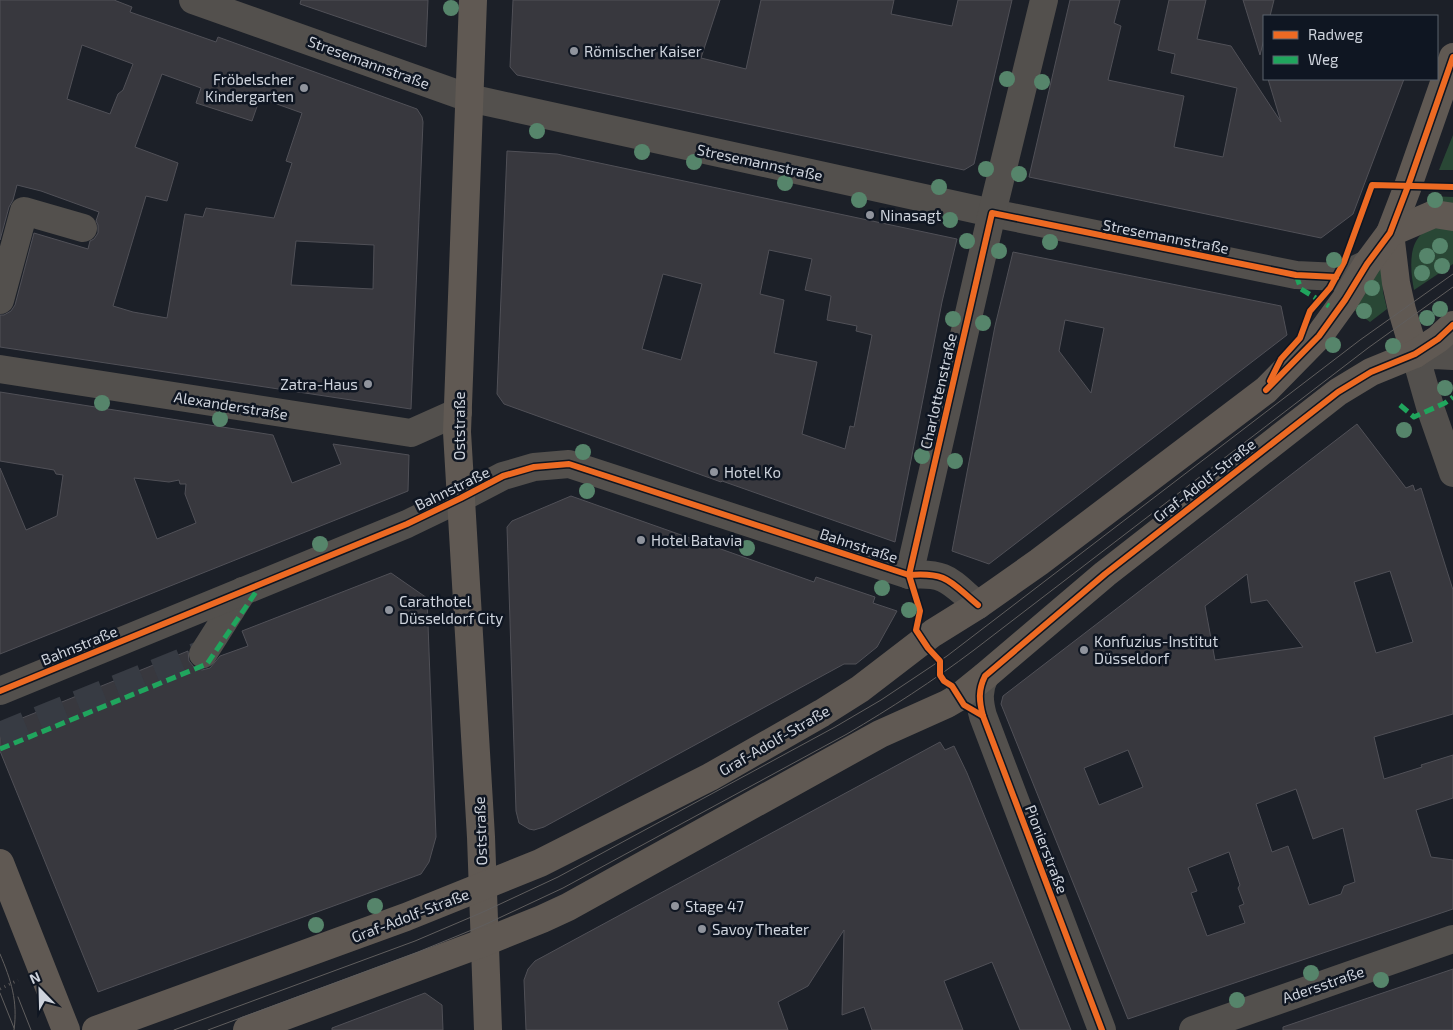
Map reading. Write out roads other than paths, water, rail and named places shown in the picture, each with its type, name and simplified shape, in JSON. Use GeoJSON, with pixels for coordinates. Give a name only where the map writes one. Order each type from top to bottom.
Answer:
{"type":"FeatureCollection","features":[{"type":"Feature","properties":{"kind":"main road","name":"Oststraße"},"geometry":{"type":"LineString","coordinates":[[473,0],[457,432],[480,827],[488,1030]]}},
{"type":"Feature","properties":{"kind":"main road"},"geometry":{"type":"LineString","coordinates":[[1415,354],[1396,283],[1390,233],[1453,57]]}},
{"type":"Feature","properties":{"kind":"main road"},"geometry":{"type":"LineString","coordinates":[[1390,233],[1434,214],[1453,217]]}},
{"type":"Feature","properties":{"kind":"main road","name":"Graf-Adolf-Straße"},"geometry":{"type":"LineString","coordinates":[[96,1030],[406,917],[540,863],[710,777],[822,713],[852,694],[933,633],[978,605],[1039,562],[1266,390],[1319,336],[1390,233]]}},
{"type":"Feature","properties":{"kind":"main road","name":"Graf-Adolf-Straße"},"geometry":{"type":"LineString","coordinates":[[247,1030],[542,920],[880,734],[947,704],[985,676],[1105,574],[1338,392],[1370,372],[1415,354],[1438,339],[1453,325]]}},
{"type":"Feature","properties":{"kind":"main road"},"geometry":{"type":"LineString","coordinates":[[0,863],[66,1030]]}},
{"type":"Feature","properties":{"kind":"street","name":"Stresemannstraße"},"geometry":{"type":"LineString","coordinates":[[193,0],[469,98],[992,213],[1296,275],[1339,277],[1367,264]]}},
{"type":"Feature","properties":{"kind":"street","name":"Charlottenstraße"},"geometry":{"type":"LineString","coordinates":[[909,575],[992,213],[1044,0]]}},
{"type":"Feature","properties":{"kind":"street"},"geometry":{"type":"LineString","coordinates":[[0,300],[24,211],[84,228]]}},
{"type":"Feature","properties":{"kind":"street"},"geometry":{"type":"LineString","coordinates":[[1415,354],[1430,410],[1453,473]]}},
{"type":"Feature","properties":{"kind":"street","name":"Graf-Adolf-Straße"},"geometry":{"type":"LineString","coordinates":[[1415,354],[1453,356]]}},
{"type":"Feature","properties":{"kind":"street","name":"Alexanderstraße"},"geometry":{"type":"LineString","coordinates":[[0,369],[412,433],[458,412]]}},
{"type":"Feature","properties":{"kind":"street","name":"Bahnstraße"},"geometry":{"type":"LineString","coordinates":[[0,690],[394,529],[462,498],[503,476],[534,467],[569,464],[909,575],[928,573],[940,576],[955,584],[978,605]]}},
{"type":"Feature","properties":{"kind":"street"},"geometry":{"type":"LineString","coordinates":[[203,654],[243,591]]}},
{"type":"Feature","properties":{"kind":"street","name":"Pionierstraße"},"geometry":{"type":"LineString","coordinates":[[985,676],[980,686],[979,694],[983,716],[1102,1030]]}},
{"type":"Feature","properties":{"kind":"street","name":"Adersstraße"},"geometry":{"type":"LineString","coordinates":[[1193,1030],[1453,938]]}},
{"type":"Feature","properties":{"kind":"tunnel"},"geometry":{"type":"LineString","coordinates":[[0,736],[203,654]]}},
{"type":"Feature","properties":{"kind":"tram line"},"geometry":{"type":"LineString","coordinates":[[174,1030],[415,941],[558,877],[835,727],[881,700],[947,656],[1360,340],[1453,274]]}},
{"type":"Feature","properties":{"kind":"tram line"},"geometry":{"type":"LineString","coordinates":[[208,1030],[418,952],[484,925],[563,888],[847,734],[912,694],[959,661],[1368,348],[1453,287]]}},
{"type":"Feature","properties":{"kind":"tram line"},"geometry":{"type":"LineString","coordinates":[[0,954],[13,991],[15,1010],[14,1030]]}},
{"type":"Feature","properties":{"kind":"tram line"},"geometry":{"type":"LineString","coordinates":[[0,993],[14,1028]]}},
{"type":"Feature","properties":{"kind":"tram line"},"geometry":{"type":"LineString","coordinates":[[18,997],[31,1030]]}},
{"type":"Feature","properties":{"kind":"place","name":"Römischer Kaiser"},"geometry":{"type":"Point","coordinates":[574,51]}},
{"type":"Feature","properties":{"kind":"place","name":"Fröbelscher Kindergarten"},"geometry":{"type":"Point","coordinates":[304,88]}},
{"type":"Feature","properties":{"kind":"place","name":"Ninasagt"},"geometry":{"type":"Point","coordinates":[870,215]}},
{"type":"Feature","properties":{"kind":"place","name":"Zatra-Haus"},"geometry":{"type":"Point","coordinates":[368,384]}},
{"type":"Feature","properties":{"kind":"place","name":"Hotel Ko"},"geometry":{"type":"Point","coordinates":[714,472]}},
{"type":"Feature","properties":{"kind":"place","name":"Hotel Batavia"},"geometry":{"type":"Point","coordinates":[641,540]}},
{"type":"Feature","properties":{"kind":"place","name":"Carathotel Düsseldorf City"},"geometry":{"type":"Point","coordinates":[389,610]}},
{"type":"Feature","properties":{"kind":"place","name":"Konfuzius-Institut Düsseldorf"},"geometry":{"type":"Point","coordinates":[1084,650]}},
{"type":"Feature","properties":{"kind":"place","name":"Stage 47"},"geometry":{"type":"Point","coordinates":[675,906]}},
{"type":"Feature","properties":{"kind":"place","name":"Savoy Theater"},"geometry":{"type":"Point","coordinates":[702,929]}}]}
